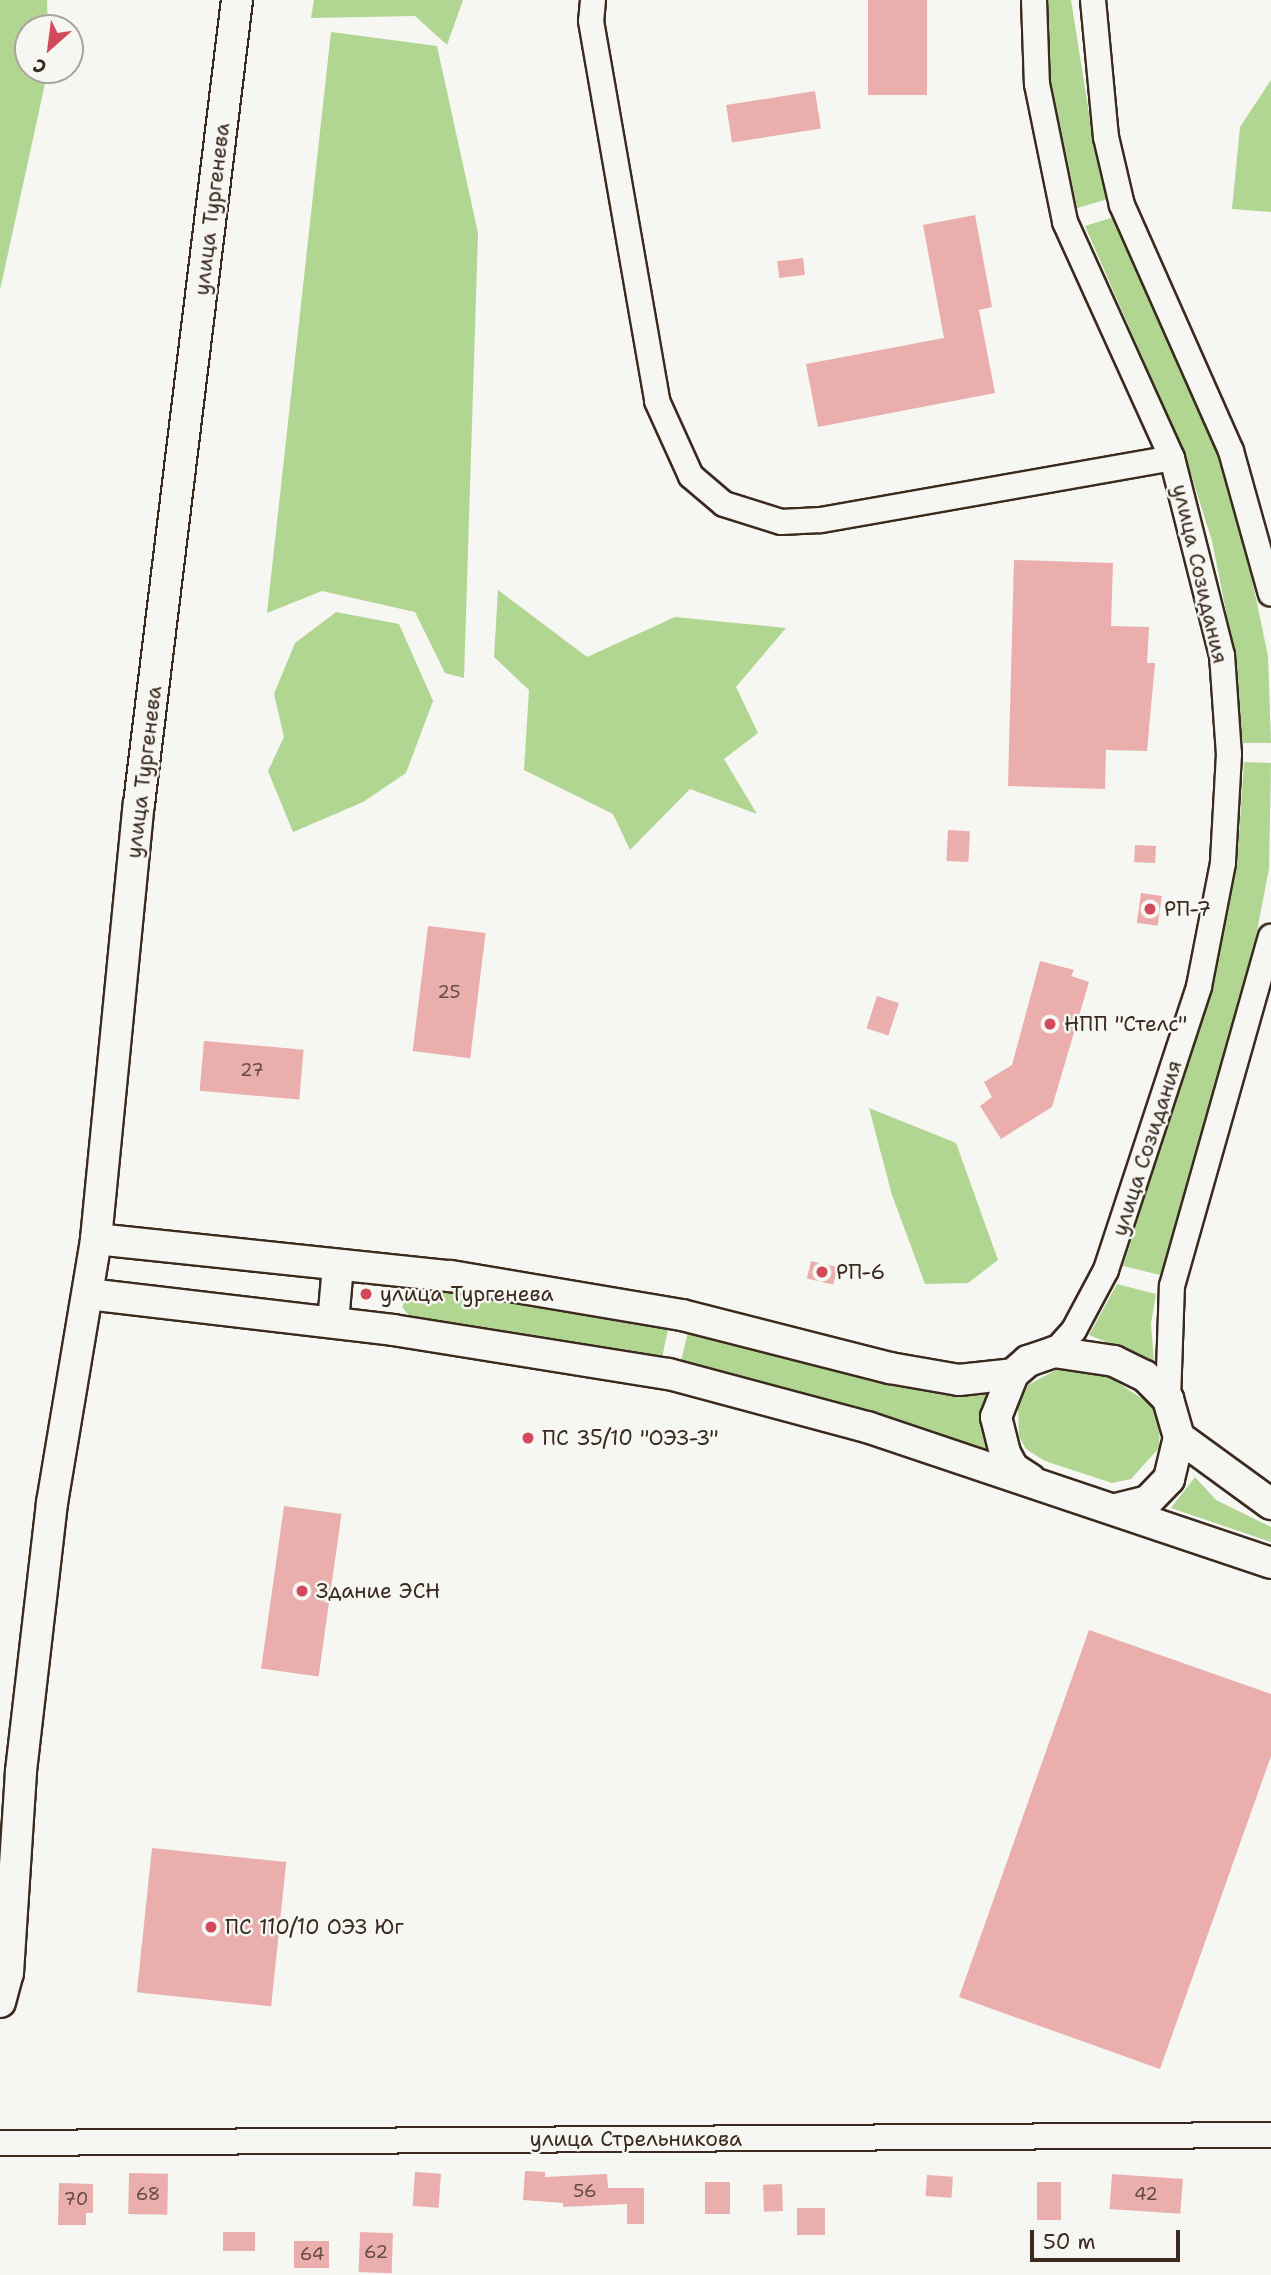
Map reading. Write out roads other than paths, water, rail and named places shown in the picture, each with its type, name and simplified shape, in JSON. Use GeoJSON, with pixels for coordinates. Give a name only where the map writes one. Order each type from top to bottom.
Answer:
{"type":"FeatureCollection","features":[{"type":"Feature","properties":{"kind":"street","name":"улица Тургенева"},"geometry":{"type":"LineString","coordinates":[[0,2003],[8,1973],[21,1771],[52,1503],[96,1239],[139,804],[237,0]]}},
{"type":"Feature","properties":{"kind":"street"},"geometry":{"type":"LineString","coordinates":[[593,0],[591,21],[657,401],[691,476],[724,504],[781,522],[821,520],[1172,458]]}},
{"type":"Feature","properties":{"kind":"street","name":"улица Созидания"},"geometry":{"type":"LineString","coordinates":[[1034,0],[1037,84],[1065,222],[1172,458],[1222,655],[1229,754],[1221,876],[1199,987],[1131,1204],[1106,1270],[1073,1330],[1055,1352]]}},
{"type":"Feature","properties":{"kind":"street"},"geometry":{"type":"LineString","coordinates":[[1093,0],[1106,137],[1122,205],[1231,451],[1271,594]]}},
{"type":"Feature","properties":{"kind":"street"},"geometry":{"type":"LineString","coordinates":[[1115,1509],[1148,1501],[1169,1479],[1179,1437],[1168,1399],[1172,1286],[1271,937]]}},
{"type":"Feature","properties":{"kind":"street"},"geometry":{"type":"LineString","coordinates":[[96,1239],[599,1298],[764,1333],[890,1368],[959,1380],[1013,1374]]}},
{"type":"Feature","properties":{"kind":"street"},"geometry":{"type":"LineString","coordinates":[[333,1322],[338,1266]]}},
{"type":"Feature","properties":{"kind":"street"},"geometry":{"type":"LineString","coordinates":[[88,1294],[333,1322],[565,1353],[669,1374],[867,1427],[1271,1563]]}},
{"type":"Feature","properties":{"kind":"street"},"geometry":{"type":"LineString","coordinates":[[1036,1483],[1013,1468],[1000,1437],[999,1399],[1013,1374],[1028,1361],[1055,1352],[1114,1361],[1145,1376],[1168,1399]]}},
{"type":"Feature","properties":{"kind":"street"},"geometry":{"type":"LineString","coordinates":[[1179,1437],[1271,1504]]}},
{"type":"Feature","properties":{"kind":"street","name":"улица Стрельникова"},"geometry":{"type":"LineString","coordinates":[[0,2143],[1271,2135]]}},
{"type":"Feature","properties":{"kind":"place","name":"РП-7"},"geometry":{"type":"Point","coordinates":[1150,909]}},
{"type":"Feature","properties":{"kind":"place","name":"НПП \"Стелс\""},"geometry":{"type":"Point","coordinates":[1050,1024]}},
{"type":"Feature","properties":{"kind":"place","name":"РП-6"},"geometry":{"type":"Point","coordinates":[822,1272]}},
{"type":"Feature","properties":{"kind":"place","name":"улица Тургенева"},"geometry":{"type":"Point","coordinates":[366,1294]}},
{"type":"Feature","properties":{"kind":"place","name":"ПС 35/10 \"ОЭЗ-3\""},"geometry":{"type":"Point","coordinates":[528,1438]}},
{"type":"Feature","properties":{"kind":"place","name":"Здание ЭСН"},"geometry":{"type":"Point","coordinates":[302,1591]}},
{"type":"Feature","properties":{"kind":"place","name":"ПС 110/10 ОЭЗ Юг"},"geometry":{"type":"Point","coordinates":[211,1927]}}]}
